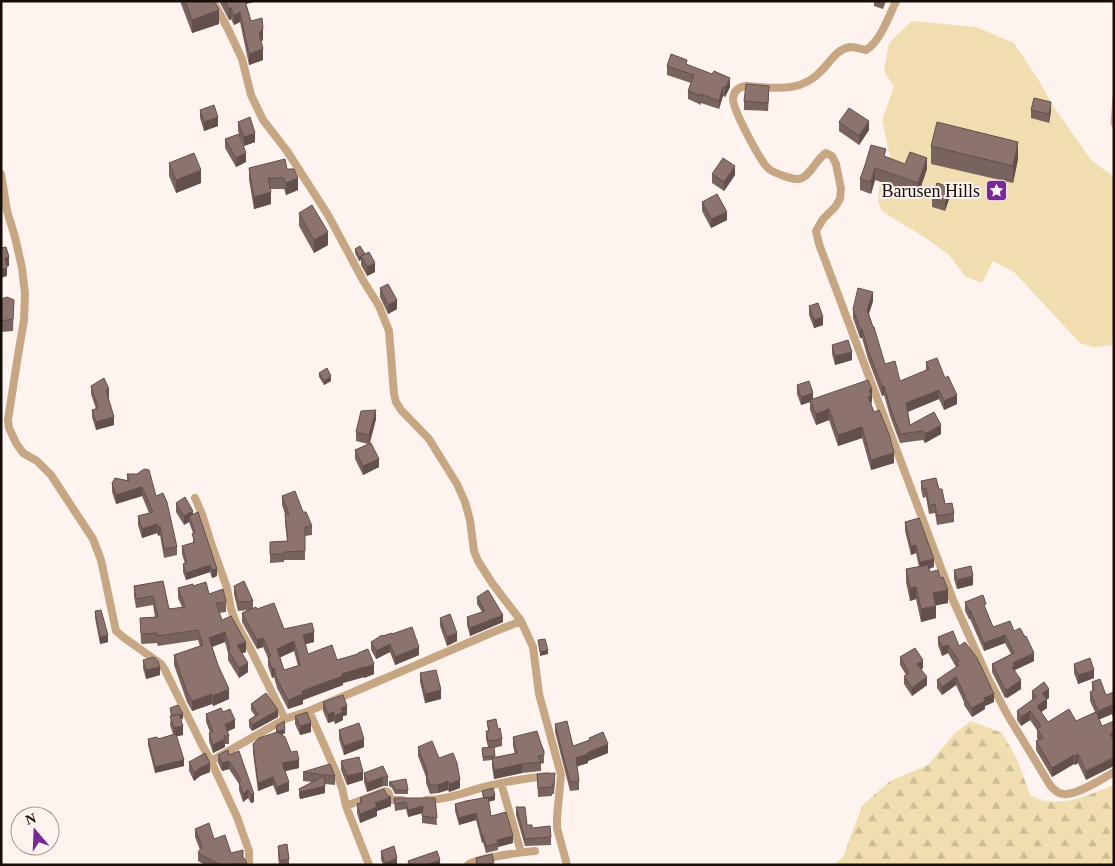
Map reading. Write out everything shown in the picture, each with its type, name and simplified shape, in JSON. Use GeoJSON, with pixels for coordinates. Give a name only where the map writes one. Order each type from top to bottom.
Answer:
{"type":"FeatureCollection","features":[{"type":"Feature","properties":{"kind":"street"},"geometry":{"type":"LineString","coordinates":[[213,1],[242,59],[251,95],[263,120],[287,151],[328,215],[379,306],[389,331],[396,402],[428,439],[457,484],[470,520],[472,545],[478,561],[492,584],[521,621],[533,647],[539,694],[561,775],[557,828],[567,865]]}},
{"type":"Feature","properties":{"kind":"street"},"geometry":{"type":"LineString","coordinates":[[896,1],[872,46],[866,50],[853,47],[838,52],[820,72],[805,83],[797,86],[787,88],[740,87],[735,91],[733,102],[750,139],[770,170],[799,179],[805,176],[820,156],[826,154],[832,156],[836,164],[841,189],[840,199],[823,219],[816,231],[819,244],[954,600],[988,678],[1007,714],[1050,785],[1057,792],[1074,793],[1114,772]]}},
{"type":"Feature","properties":{"kind":"street"},"geometry":{"type":"LineString","coordinates":[[1,174],[7,211],[22,268],[25,294],[24,320],[8,420],[9,428],[23,453],[38,461],[51,475],[93,539],[101,560],[116,631],[161,664],[211,761],[236,818],[249,852],[249,865]]}},
{"type":"Feature","properties":{"kind":"street"},"geometry":{"type":"LineString","coordinates":[[195,498],[202,514],[236,624],[285,719]]}},
{"type":"Feature","properties":{"kind":"street"},"geometry":{"type":"LineString","coordinates":[[211,761],[285,719],[309,711],[521,621]]}},
{"type":"Feature","properties":{"kind":"street"},"geometry":{"type":"LineString","coordinates":[[309,711],[336,772],[346,806],[370,865]]}},
{"type":"Feature","properties":{"kind":"street"},"geometry":{"type":"LineString","coordinates":[[419,800],[452,798],[522,778],[561,775]]}},
{"type":"Feature","properties":{"kind":"street"},"geometry":{"type":"LineString","coordinates":[[501,783],[521,852]]}},
{"type":"Feature","properties":{"kind":"street"},"geometry":{"type":"LineString","coordinates":[[346,806],[385,791],[388,792],[391,800],[410,800]]}},
{"type":"Feature","properties":{"kind":"street"},"geometry":{"type":"LineString","coordinates":[[468,865],[475,860],[535,851]]}},
{"type":"Feature","properties":{"kind":"green space","name":"Barusen Hills"},"geometry":{"type":"Polygon","coordinates":[[[912,21],[976,27],[1014,43],[1052,104],[1091,160],[1114,177],[1114,345],[1094,347],[1080,343],[1014,272],[993,261],[982,283],[965,276],[949,255],[926,238],[882,211],[878,201],[880,182],[890,157],[882,120],[894,87],[884,71],[889,43],[912,21]]]}},
{"type":"Feature","properties":{"kind":"green space"},"geometry":{"type":"Polygon","coordinates":[[[971,721],[1002,733],[1017,759],[1030,795],[1040,800],[1061,802],[1072,800],[1114,785],[1114,865],[833,865],[843,857],[862,806],[890,781],[928,765],[954,734],[971,721]]]}},
{"type":"Feature","properties":{"kind":"building"},"geometry":{"type":"Polygon","coordinates":[[[185,1],[214,1],[219,10],[192,20],[185,1]]]}},
{"type":"Feature","properties":{"kind":"building"},"geometry":{"type":"Polygon","coordinates":[[[225,1],[245,1],[251,21],[262,18],[263,29],[259,33],[263,49],[249,54],[240,12],[234,15],[225,1]]]}},
{"type":"Feature","properties":{"kind":"building"},"geometry":{"type":"Polygon","coordinates":[[[671,54],[687,60],[686,64],[712,74],[714,71],[730,78],[725,88],[723,87],[719,101],[688,91],[694,75],[667,66],[671,54]]]}},
{"type":"Feature","properties":{"kind":"building"},"geometry":{"type":"Polygon","coordinates":[[[746,84],[769,86],[768,103],[744,101],[746,84]]]}},
{"type":"Feature","properties":{"kind":"building"},"geometry":{"type":"Polygon","coordinates":[[[1034,98],[1051,102],[1049,114],[1031,110],[1034,98]]]}},
{"type":"Feature","properties":{"kind":"building"},"geometry":{"type":"Polygon","coordinates":[[[214,105],[218,117],[204,122],[200,110],[214,105]]]}},
{"type":"Feature","properties":{"kind":"building"},"geometry":{"type":"Polygon","coordinates":[[[849,108],[869,121],[859,136],[839,122],[849,108]]]}},
{"type":"Feature","properties":{"kind":"building"},"geometry":{"type":"Polygon","coordinates":[[[250,117],[255,133],[244,137],[238,122],[250,117]]]}},
{"type":"Feature","properties":{"kind":"building"},"geometry":{"type":"Polygon","coordinates":[[[937,122],[1018,142],[1013,166],[931,146],[937,122]]]}},
{"type":"Feature","properties":{"kind":"building"},"geometry":{"type":"Polygon","coordinates":[[[239,134],[246,153],[236,158],[225,139],[239,134]]]}},
{"type":"Feature","properties":{"kind":"building"},"geometry":{"type":"Polygon","coordinates":[[[871,145],[886,149],[884,156],[905,164],[910,152],[927,158],[918,183],[875,168],[871,182],[860,179],[871,145]]]}},
{"type":"Feature","properties":{"kind":"building"},"geometry":{"type":"Polygon","coordinates":[[[194,153],[201,170],[176,180],[169,163],[194,153]]]}},
{"type":"Feature","properties":{"kind":"building"},"geometry":{"type":"Polygon","coordinates":[[[723,158],[735,166],[724,182],[712,174],[723,158]]]}},
{"type":"Feature","properties":{"kind":"building"},"geometry":{"type":"Polygon","coordinates":[[[285,159],[287,169],[294,169],[298,178],[286,183],[284,178],[268,178],[271,192],[254,197],[249,168],[285,159]]]}},
{"type":"Feature","properties":{"kind":"building"},"geometry":{"type":"Polygon","coordinates":[[[937,183],[950,187],[945,202],[932,198],[937,183]]]}},
{"type":"Feature","properties":{"kind":"building"},"geometry":{"type":"Polygon","coordinates":[[[717,194],[727,212],[711,219],[702,202],[717,194]]]}},
{"type":"Feature","properties":{"kind":"building"},"geometry":{"type":"Polygon","coordinates":[[[312,205],[328,232],[314,240],[299,213],[312,205]]]}},
{"type":"Feature","properties":{"kind":"building"},"geometry":{"type":"Polygon","coordinates":[[[360,246],[365,254],[359,257],[355,249],[360,246]]]}},
{"type":"Feature","properties":{"kind":"building"},"geometry":{"type":"Polygon","coordinates":[[[6,247],[9,257],[5,258],[7,268],[1,269],[1,248],[6,247]]]}},
{"type":"Feature","properties":{"kind":"building"},"geometry":{"type":"Polygon","coordinates":[[[369,252],[375,263],[367,267],[361,256],[369,252]]]}},
{"type":"Feature","properties":{"kind":"building"},"geometry":{"type":"Polygon","coordinates":[[[388,284],[397,300],[388,305],[380,288],[388,284]]]}},
{"type":"Feature","properties":{"kind":"building"},"geometry":{"type":"Polygon","coordinates":[[[858,288],[873,292],[867,310],[885,364],[895,361],[900,381],[929,369],[926,362],[937,358],[945,378],[948,376],[957,395],[944,401],[939,390],[906,403],[910,425],[934,412],[941,425],[925,434],[923,431],[900,434],[884,386],[882,387],[853,309],[858,288]]]}},
{"type":"Feature","properties":{"kind":"building"},"geometry":{"type":"Polygon","coordinates":[[[7,297],[14,300],[13,319],[1,321],[1,299],[7,297]]]}},
{"type":"Feature","properties":{"kind":"building"},"geometry":{"type":"Polygon","coordinates":[[[818,303],[823,317],[814,320],[809,306],[818,303]]]}},
{"type":"Feature","properties":{"kind":"building"},"geometry":{"type":"Polygon","coordinates":[[[848,340],[852,352],[835,356],[832,345],[848,340]]]}},
{"type":"Feature","properties":{"kind":"building"},"geometry":{"type":"Polygon","coordinates":[[[327,368],[331,376],[324,381],[319,373],[327,368]]]}},
{"type":"Feature","properties":{"kind":"building"},"geometry":{"type":"Polygon","coordinates":[[[104,378],[109,389],[106,390],[114,417],[96,422],[92,410],[98,408],[91,386],[104,378]]]}},
{"type":"Feature","properties":{"kind":"building"},"geometry":{"type":"Polygon","coordinates":[[[868,380],[872,389],[869,390],[871,396],[868,397],[874,412],[879,410],[889,434],[894,453],[871,460],[862,427],[838,435],[829,409],[816,414],[810,400],[868,380]]]}},
{"type":"Feature","properties":{"kind":"building"},"geometry":{"type":"Polygon","coordinates":[[[809,381],[813,393],[801,397],[797,385],[809,381]]]}},
{"type":"Feature","properties":{"kind":"building"},"geometry":{"type":"Polygon","coordinates":[[[376,410],[369,435],[356,432],[361,411],[376,410]]]}},
{"type":"Feature","properties":{"kind":"building"},"geometry":{"type":"Polygon","coordinates":[[[371,443],[379,459],[363,466],[355,450],[371,443]]]}},
{"type":"Feature","properties":{"kind":"building"},"geometry":{"type":"Polygon","coordinates":[[[144,469],[149,470],[156,496],[163,493],[167,502],[177,547],[164,549],[160,526],[158,527],[157,524],[142,529],[138,516],[153,512],[142,487],[116,495],[112,483],[115,478],[129,481],[127,474],[137,474],[144,469]]]}},
{"type":"Feature","properties":{"kind":"building"},"geometry":{"type":"Polygon","coordinates":[[[936,478],[939,489],[942,489],[945,504],[952,503],[954,513],[937,516],[935,504],[929,506],[926,488],[923,489],[921,481],[936,478]]]}},
{"type":"Feature","properties":{"kind":"building"},"geometry":{"type":"Polygon","coordinates":[[[295,491],[303,512],[306,512],[312,526],[305,527],[305,551],[270,554],[270,542],[288,541],[285,514],[289,514],[282,496],[295,491]]]}},
{"type":"Feature","properties":{"kind":"building"},"geometry":{"type":"Polygon","coordinates":[[[185,497],[193,511],[184,516],[176,503],[185,497]]]}},
{"type":"Feature","properties":{"kind":"building"},"geometry":{"type":"Polygon","coordinates":[[[198,512],[217,569],[212,570],[210,565],[186,573],[183,564],[187,563],[182,546],[195,542],[192,534],[195,532],[189,516],[198,512]]]}},
{"type":"Feature","properties":{"kind":"building"},"geometry":{"type":"Polygon","coordinates":[[[919,518],[934,559],[920,562],[916,545],[911,546],[905,522],[919,518]]]}},
{"type":"Feature","properties":{"kind":"building"},"geometry":{"type":"Polygon","coordinates":[[[928,565],[930,572],[938,570],[940,578],[943,577],[948,590],[933,593],[936,606],[921,609],[916,587],[910,588],[906,569],[928,565]]]}},
{"type":"Feature","properties":{"kind":"building"},"geometry":{"type":"Polygon","coordinates":[[[971,566],[973,576],[957,580],[954,570],[971,566]]]}},
{"type":"Feature","properties":{"kind":"building"},"geometry":{"type":"Polygon","coordinates":[[[163,581],[169,609],[185,607],[178,588],[206,582],[209,594],[223,589],[226,602],[216,603],[222,620],[231,616],[246,642],[237,645],[248,663],[239,668],[228,650],[230,649],[225,632],[209,638],[229,689],[213,696],[212,694],[192,701],[187,692],[174,655],[203,645],[198,630],[158,636],[157,633],[141,633],[140,618],[158,617],[153,596],[136,599],[134,586],[163,581]]]}},
{"type":"Feature","properties":{"kind":"building"},"geometry":{"type":"Polygon","coordinates":[[[244,581],[253,601],[238,602],[234,586],[244,581]]]}},
{"type":"Feature","properties":{"kind":"building"},"geometry":{"type":"Polygon","coordinates":[[[488,590],[503,615],[470,628],[467,617],[485,611],[477,597],[488,590]]]}},
{"type":"Feature","properties":{"kind":"building"},"geometry":{"type":"Polygon","coordinates":[[[983,595],[986,604],[984,605],[993,627],[1010,621],[1014,631],[1020,628],[1026,636],[1034,653],[1013,663],[1015,666],[1012,667],[1021,680],[1007,690],[992,664],[1014,653],[1005,635],[984,643],[965,602],[983,595]]]}},
{"type":"Feature","properties":{"kind":"building"},"geometry":{"type":"Polygon","coordinates":[[[274,603],[284,629],[312,623],[314,632],[303,635],[308,654],[332,645],[337,660],[368,649],[374,664],[342,674],[343,676],[302,691],[303,694],[288,700],[277,679],[274,668],[272,669],[268,657],[271,656],[263,638],[257,640],[242,613],[256,607],[257,609],[274,603]],[[294,641],[277,649],[284,670],[300,665],[294,641]]]}},
{"type":"Feature","properties":{"kind":"building"},"geometry":{"type":"Polygon","coordinates":[[[101,610],[108,635],[100,637],[95,611],[101,610]]]}},
{"type":"Feature","properties":{"kind":"building"},"geometry":{"type":"Polygon","coordinates":[[[450,614],[457,633],[447,637],[440,618],[450,614]]]}},
{"type":"Feature","properties":{"kind":"building"},"geometry":{"type":"Polygon","coordinates":[[[412,627],[419,647],[395,657],[390,644],[376,651],[371,642],[382,635],[392,634],[412,627]]]}},
{"type":"Feature","properties":{"kind":"building"},"geometry":{"type":"Polygon","coordinates":[[[953,631],[959,646],[965,642],[977,658],[994,694],[984,698],[985,701],[972,708],[964,697],[956,677],[942,687],[937,680],[959,665],[956,662],[959,661],[948,645],[942,647],[938,637],[953,631]]]}},
{"type":"Feature","properties":{"kind":"building"},"geometry":{"type":"Polygon","coordinates":[[[545,639],[548,650],[540,652],[538,640],[545,639]]]}},
{"type":"Feature","properties":{"kind":"building"},"geometry":{"type":"Polygon","coordinates":[[[915,648],[923,660],[917,664],[927,677],[912,688],[904,676],[909,673],[900,657],[915,648]]]}},
{"type":"Feature","properties":{"kind":"building"},"geometry":{"type":"Polygon","coordinates":[[[154,657],[160,667],[146,670],[143,660],[154,657]]]}},
{"type":"Feature","properties":{"kind":"building"},"geometry":{"type":"Polygon","coordinates":[[[1090,658],[1094,670],[1078,675],[1074,664],[1090,658]]]}},
{"type":"Feature","properties":{"kind":"building"},"geometry":{"type":"Polygon","coordinates":[[[436,670],[441,690],[425,694],[420,673],[436,670]]]}},
{"type":"Feature","properties":{"kind":"building"},"geometry":{"type":"Polygon","coordinates":[[[1100,679],[1106,695],[1114,692],[1114,711],[1112,705],[1098,711],[1090,692],[1094,690],[1092,682],[1100,679]]]}},
{"type":"Feature","properties":{"kind":"building"},"geometry":{"type":"Polygon","coordinates":[[[1044,682],[1049,689],[1042,693],[1047,699],[1037,706],[1048,722],[1069,709],[1076,721],[1096,712],[1102,726],[1114,721],[1114,732],[1110,734],[1114,741],[1114,757],[1086,771],[1078,754],[1052,768],[1036,741],[1043,738],[1037,729],[1041,726],[1030,711],[1021,717],[1017,711],[1036,697],[1032,691],[1044,682]]]}},
{"type":"Feature","properties":{"kind":"building"},"geometry":{"type":"Polygon","coordinates":[[[266,693],[278,710],[252,725],[249,720],[258,714],[251,704],[266,693]]]}},
{"type":"Feature","properties":{"kind":"building"},"geometry":{"type":"Polygon","coordinates":[[[343,695],[347,706],[341,708],[343,712],[335,716],[334,712],[328,714],[323,702],[343,695]]]}},
{"type":"Feature","properties":{"kind":"building"},"geometry":{"type":"Polygon","coordinates":[[[178,705],[183,714],[172,716],[170,708],[178,705]]]}},
{"type":"Feature","properties":{"kind":"building"},"geometry":{"type":"Polygon","coordinates":[[[221,708],[223,712],[230,709],[235,720],[225,724],[229,736],[224,736],[225,739],[213,745],[209,733],[213,732],[206,714],[221,708]]]}},
{"type":"Feature","properties":{"kind":"building"},"geometry":{"type":"Polygon","coordinates":[[[307,712],[311,723],[300,726],[295,716],[307,712]]]}},
{"type":"Feature","properties":{"kind":"building"},"geometry":{"type":"Polygon","coordinates":[[[179,714],[183,726],[174,728],[170,716],[179,714]]]}},
{"type":"Feature","properties":{"kind":"building"},"geometry":{"type":"Polygon","coordinates":[[[496,719],[502,739],[488,741],[487,721],[496,719]]]}},
{"type":"Feature","properties":{"kind":"building"},"geometry":{"type":"Polygon","coordinates":[[[284,721],[285,729],[277,732],[276,726],[284,721]]]}},
{"type":"Feature","properties":{"kind":"building"},"geometry":{"type":"Polygon","coordinates":[[[567,721],[573,746],[590,740],[589,738],[603,732],[608,744],[576,758],[579,781],[570,782],[555,724],[567,721]]]}},
{"type":"Feature","properties":{"kind":"building"},"geometry":{"type":"Polygon","coordinates":[[[359,723],[364,739],[344,746],[339,730],[359,723]]]}},
{"type":"Feature","properties":{"kind":"building"},"geometry":{"type":"Polygon","coordinates":[[[537,731],[544,751],[544,755],[538,756],[541,762],[494,770],[492,758],[517,753],[513,737],[537,731]]]}},
{"type":"Feature","properties":{"kind":"building"},"geometry":{"type":"Polygon","coordinates":[[[277,732],[285,737],[291,752],[297,751],[299,760],[282,763],[289,782],[277,787],[273,777],[258,783],[253,744],[259,738],[277,732]]]}},
{"type":"Feature","properties":{"kind":"building"},"geometry":{"type":"Polygon","coordinates":[[[176,734],[184,760],[155,767],[148,739],[157,737],[158,739],[176,734]]]}},
{"type":"Feature","properties":{"kind":"building"},"geometry":{"type":"Polygon","coordinates":[[[432,741],[439,758],[453,753],[460,780],[449,784],[448,781],[438,785],[430,785],[418,747],[432,741]]]}},
{"type":"Feature","properties":{"kind":"building"},"geometry":{"type":"Polygon","coordinates":[[[494,747],[495,756],[483,757],[482,748],[494,747]]]}},
{"type":"Feature","properties":{"kind":"building"},"geometry":{"type":"Polygon","coordinates":[[[228,750],[229,755],[239,751],[254,794],[251,795],[248,790],[243,794],[239,782],[241,780],[229,761],[222,763],[218,755],[228,750]]]}},
{"type":"Feature","properties":{"kind":"building"},"geometry":{"type":"Polygon","coordinates":[[[205,753],[210,763],[194,773],[189,762],[205,753]]]}},
{"type":"Feature","properties":{"kind":"building"},"geometry":{"type":"Polygon","coordinates":[[[359,757],[363,772],[347,776],[341,761],[359,757]]]}},
{"type":"Feature","properties":{"kind":"building"},"geometry":{"type":"Polygon","coordinates":[[[330,764],[335,776],[303,772],[330,764]]]}},
{"type":"Feature","properties":{"kind":"building"},"geometry":{"type":"Polygon","coordinates":[[[383,766],[388,777],[367,783],[364,773],[383,766]]]}},
{"type":"Feature","properties":{"kind":"building"},"geometry":{"type":"Polygon","coordinates":[[[555,773],[554,785],[552,787],[538,788],[537,774],[555,773]]]}},
{"type":"Feature","properties":{"kind":"building"},"geometry":{"type":"Polygon","coordinates":[[[324,776],[325,786],[300,792],[299,789],[324,776]]]}},
{"type":"Feature","properties":{"kind":"building"},"geometry":{"type":"Polygon","coordinates":[[[406,779],[408,790],[395,790],[389,782],[406,779]]]}},
{"type":"Feature","properties":{"kind":"building"},"geometry":{"type":"Polygon","coordinates":[[[493,788],[495,795],[484,798],[482,791],[493,788]]]}},
{"type":"Feature","properties":{"kind":"building"},"geometry":{"type":"Polygon","coordinates":[[[384,789],[387,795],[391,797],[375,803],[377,807],[360,814],[357,804],[362,802],[360,798],[384,789]]]}},
{"type":"Feature","properties":{"kind":"building"},"geometry":{"type":"Polygon","coordinates":[[[488,797],[491,816],[506,812],[513,836],[497,840],[498,843],[486,846],[476,813],[459,818],[455,804],[488,797]]]}},
{"type":"Feature","properties":{"kind":"building"},"geometry":{"type":"Polygon","coordinates":[[[394,798],[435,798],[437,818],[422,816],[423,806],[408,810],[406,802],[395,804],[394,798]]]}},
{"type":"Feature","properties":{"kind":"building"},"geometry":{"type":"Polygon","coordinates":[[[516,807],[525,807],[527,825],[532,825],[532,828],[550,826],[551,837],[525,839],[516,807]]]}},
{"type":"Feature","properties":{"kind":"building"},"geometry":{"type":"Polygon","coordinates":[[[209,823],[214,839],[225,835],[231,853],[243,850],[243,857],[247,865],[239,865],[238,863],[221,865],[198,853],[202,846],[195,829],[209,823]]]}},
{"type":"Feature","properties":{"kind":"building"},"geometry":{"type":"Polygon","coordinates":[[[287,844],[289,859],[280,861],[278,846],[287,844]]]}},
{"type":"Feature","properties":{"kind":"building"},"geometry":{"type":"Polygon","coordinates":[[[394,846],[397,858],[385,863],[381,851],[394,846]]]}},
{"type":"Feature","properties":{"kind":"building"},"geometry":{"type":"Polygon","coordinates":[[[437,851],[440,860],[426,865],[409,865],[408,861],[437,851]]]}},
{"type":"Feature","properties":{"kind":"building"},"geometry":{"type":"Polygon","coordinates":[[[492,854],[494,863],[477,865],[476,858],[492,854]]]}},
{"type":"Feature","properties":{"kind":"waterway"},"geometry":{"type":"LineString","coordinates":[[1114,97],[1112,123],[1114,127]]}},
{"type":"Feature","properties":{"kind":"place","name":"Barusen Hills"},"geometry":{"type":"Point","coordinates":[996,191]}}]}
